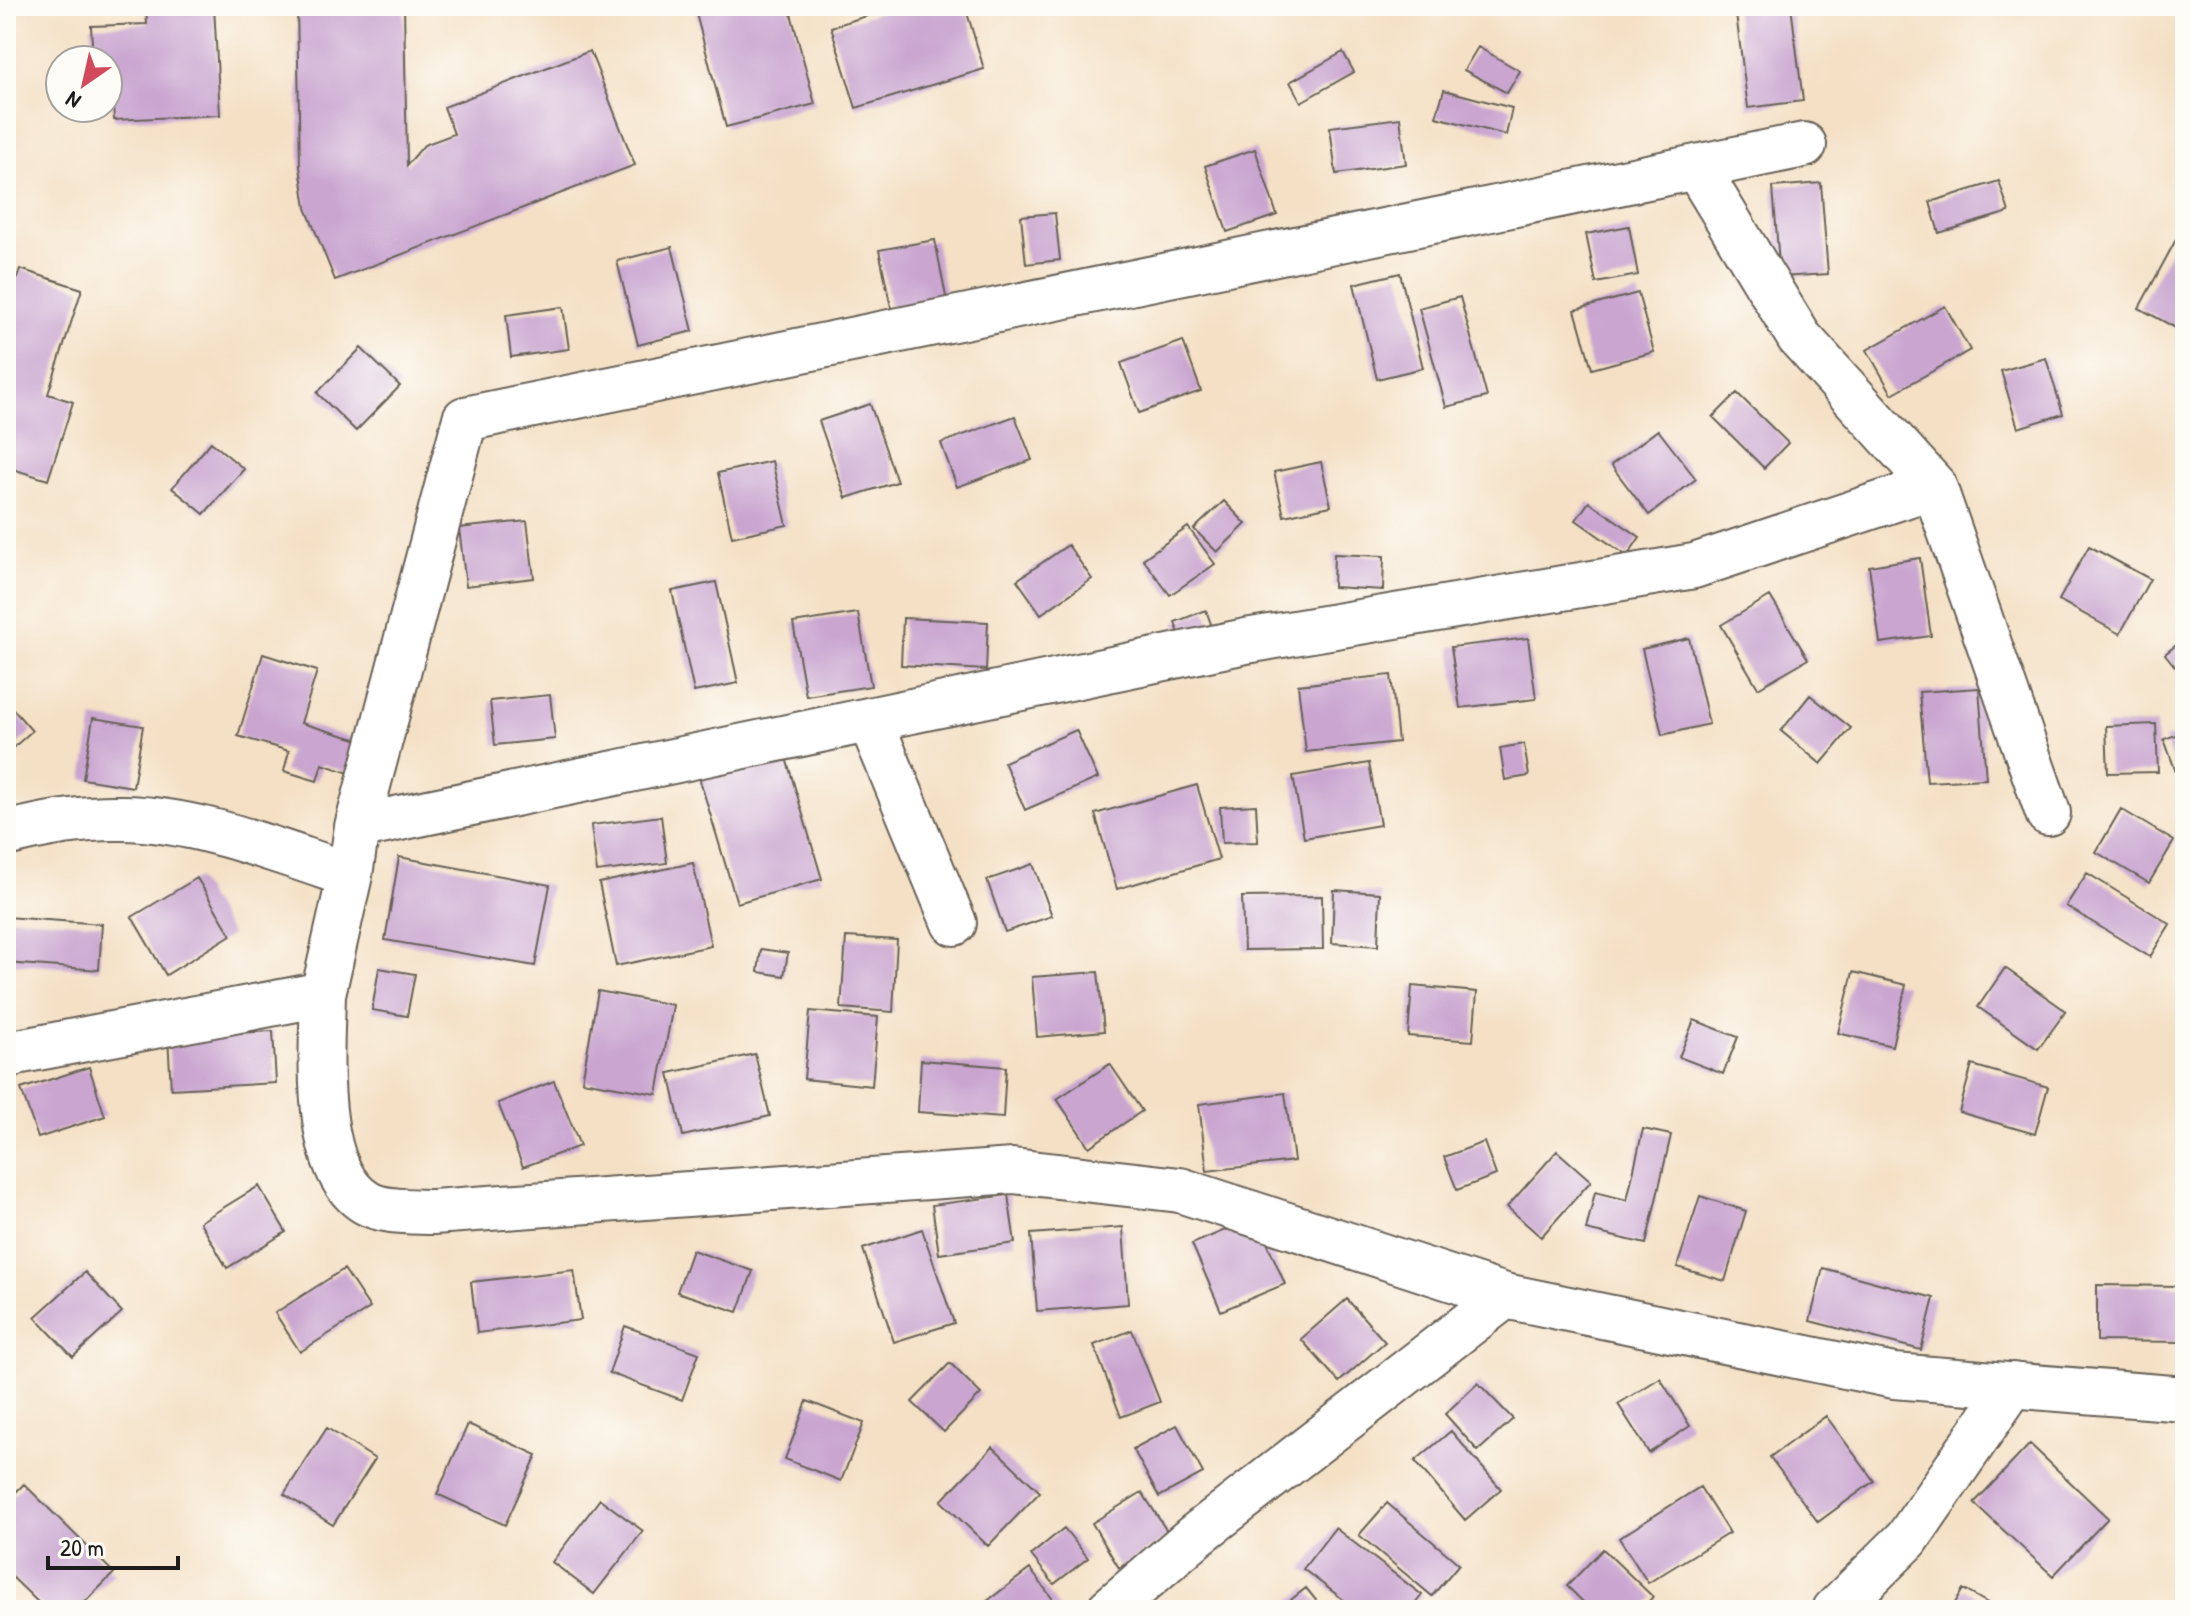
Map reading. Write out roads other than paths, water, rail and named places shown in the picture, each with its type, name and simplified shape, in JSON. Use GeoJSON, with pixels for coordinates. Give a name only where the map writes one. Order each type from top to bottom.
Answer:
{"type":"FeatureCollection","features":[{"type":"Feature","properties":{"kind":"street"},"geometry":{"type":"LineString","coordinates":[[1804,145],[465,419],[357,827],[350,875],[323,994],[321,1090],[339,1172],[352,1192],[370,1204],[433,1212],[1013,1171],[1180,1190],[1505,1296],[1894,1376],[2185,1399]]}},
{"type":"Feature","properties":{"kind":"street"},"geometry":{"type":"LineString","coordinates":[[1696,167],[1799,337],[1934,486],[2048,813]]}},
{"type":"Feature","properties":{"kind":"street"},"geometry":{"type":"LineString","coordinates":[[357,827],[1246,641],[1694,566],[1934,486]]}},
{"type":"Feature","properties":{"kind":"street"},"geometry":{"type":"LineString","coordinates":[[870,720],[954,923]]}},
{"type":"Feature","properties":{"kind":"street"},"geometry":{"type":"LineString","coordinates":[[6,834],[54,822],[124,818],[182,825],[237,838],[350,875]]}},
{"type":"Feature","properties":{"kind":"street"},"geometry":{"type":"LineString","coordinates":[[6,1058],[17,1052],[323,994]]}},
{"type":"Feature","properties":{"kind":"street"},"geometry":{"type":"LineString","coordinates":[[1109,1610],[1195,1536],[1505,1296]]}},
{"type":"Feature","properties":{"kind":"street"},"geometry":{"type":"LineString","coordinates":[[1835,1610],[1907,1539],[2013,1385]]}}]}
